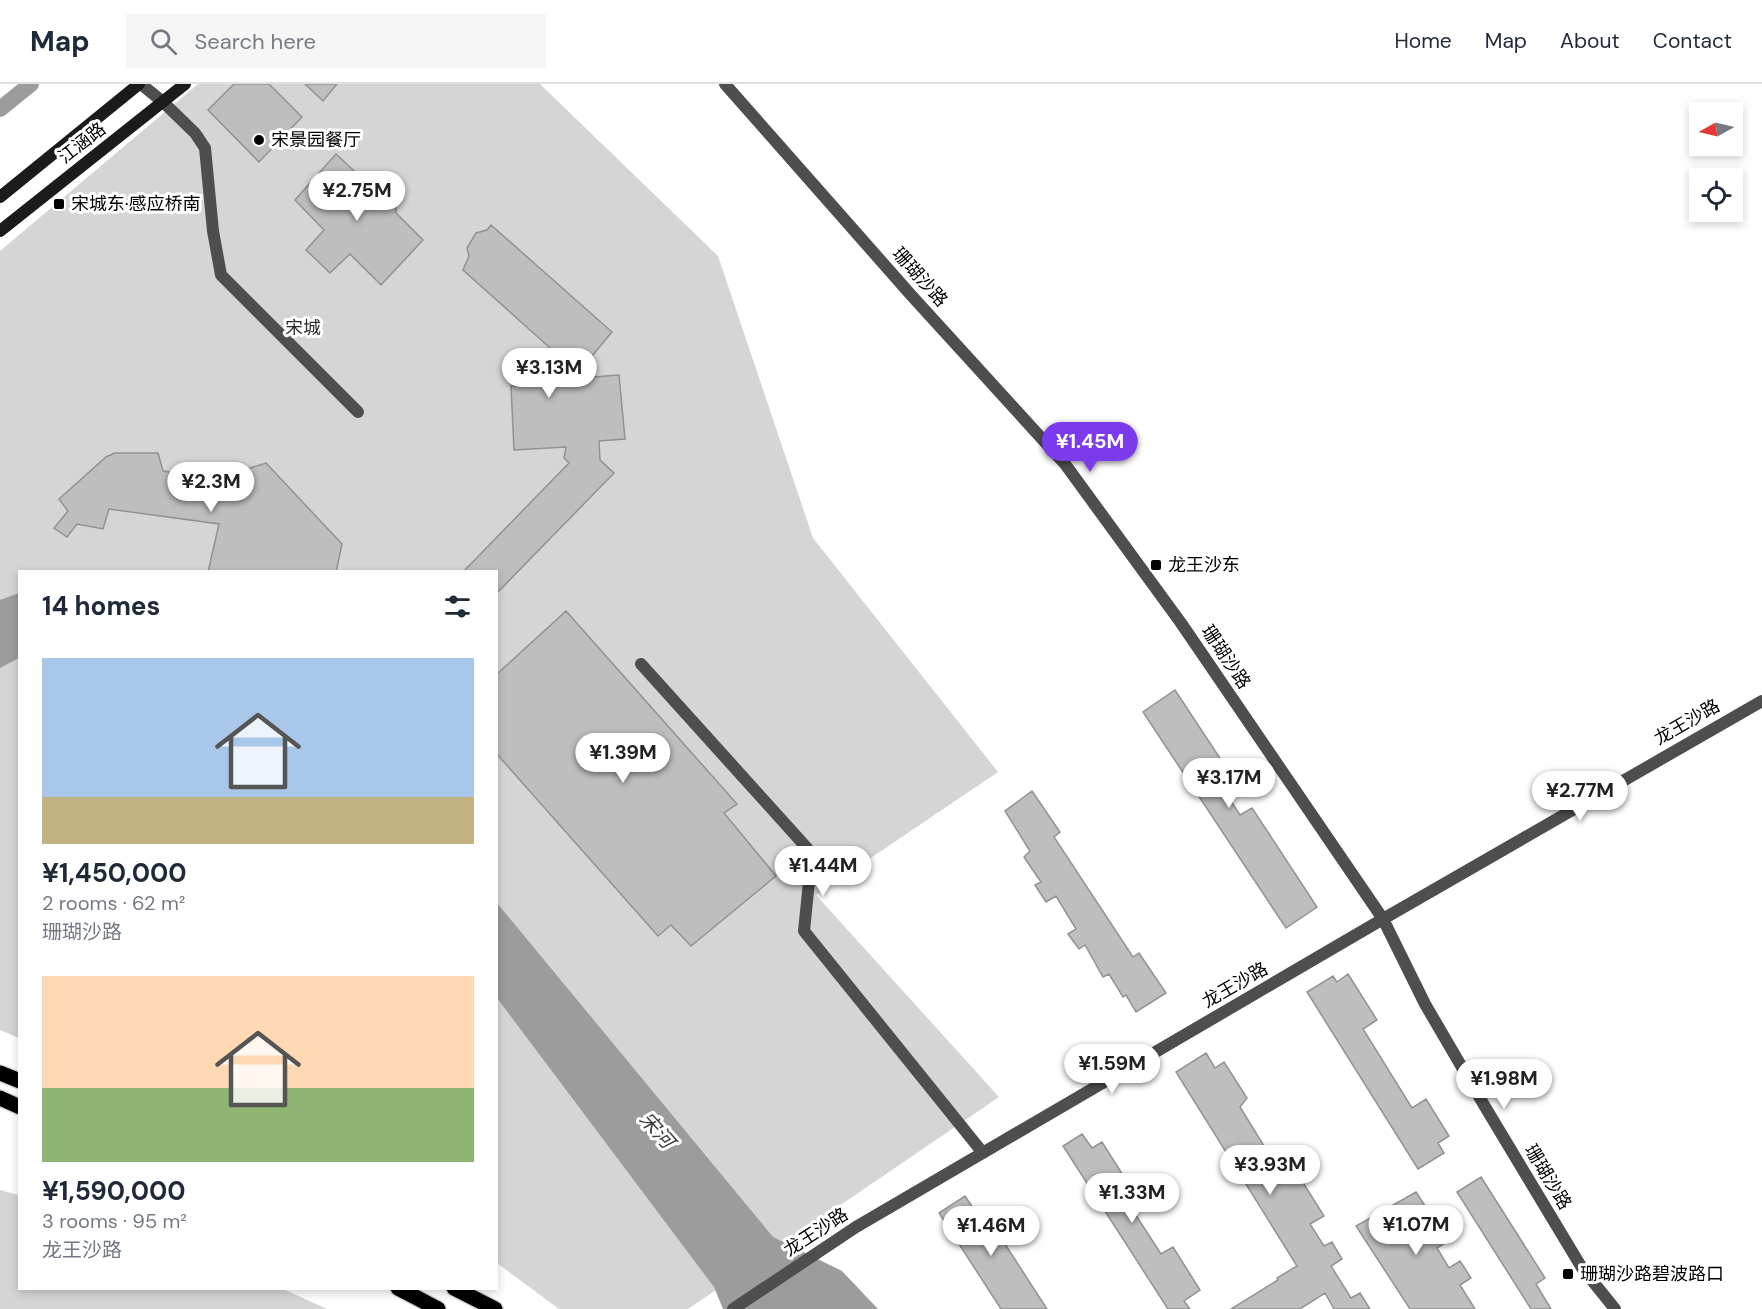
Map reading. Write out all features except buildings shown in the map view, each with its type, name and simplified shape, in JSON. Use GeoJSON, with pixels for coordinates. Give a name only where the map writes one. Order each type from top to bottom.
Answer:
{"type":"FeatureCollection","features":[{"type":"Feature","properties":{"kind":"main road","name":"江涵路"},"geometry":{"type":"LineString","coordinates":[[0,196],[140,84]]}},
{"type":"Feature","properties":{"kind":"main road","name":"江涵路"},"geometry":{"type":"LineString","coordinates":[[0,231],[185,84]]}},
{"type":"Feature","properties":{"kind":"main road"},"geometry":{"type":"LineString","coordinates":[[0,1072],[18,1080]]}},
{"type":"Feature","properties":{"kind":"main road"},"geometry":{"type":"LineString","coordinates":[[0,1098],[18,1106]]}},
{"type":"Feature","properties":{"kind":"main road"},"geometry":{"type":"LineString","coordinates":[[402,1290],[438,1309]]}},
{"type":"Feature","properties":{"kind":"main road"},"geometry":{"type":"LineString","coordinates":[[458,1290],[495,1309]]}},
{"type":"Feature","properties":{"kind":"street"},"geometry":{"type":"LineString","coordinates":[[140,84],[163,102],[195,133],[205,148],[213,231],[221,275],[358,412]]}},
{"type":"Feature","properties":{"kind":"street","name":"珊瑚沙路"},"geometry":{"type":"LineString","coordinates":[[725,84],[910,295],[1065,464],[1181,623],[1383,919],[1425,1004],[1484,1105],[1582,1268],[1615,1309]]}},
{"type":"Feature","properties":{"kind":"street"},"geometry":{"type":"LineString","coordinates":[[641,664],[807,848],[812,862],[804,931],[983,1153]]}},
{"type":"Feature","properties":{"kind":"street","name":"龙王沙路"},"geometry":{"type":"LineString","coordinates":[[733,1309],[825,1246],[1383,919],[1762,701]]}},
{"type":"Feature","properties":{"kind":"green space","name":"宋城"},"geometry":{"type":"Polygon","coordinates":[[[198,84],[540,84],[718,256],[813,538],[998,772],[816,895],[999,1097],[688,1309],[559,1309],[498,1264],[498,570],[18,570],[18,1038],[0,1030],[0,251],[198,84]]]}},
{"type":"Feature","properties":{"kind":"green space"},"geometry":{"type":"Polygon","coordinates":[[[0,1190],[18,1195],[18,1290],[285,1290],[327,1309],[0,1309],[0,1190]]]}},
{"type":"Feature","properties":{"kind":"water"},"geometry":{"type":"Polygon","coordinates":[[[18,593],[18,659],[0,668],[0,600],[18,593]]]}},
{"type":"Feature","properties":{"kind":"water","name":"宋河"},"geometry":{"type":"Polygon","coordinates":[[[498,904],[773,1237],[842,1271],[878,1309],[723,1309],[714,1287],[498,999],[498,904]]]}},
{"type":"Feature","properties":{"kind":"waterway"},"geometry":{"type":"LineString","coordinates":[[0,109],[31,84]]}},
{"type":"Feature","properties":{"kind":"place","name":"宋景园餐厅"},"geometry":{"type":"Point","coordinates":[259,140]}},
{"type":"Feature","properties":{"kind":"place","name":"宋城东·感应桥南"},"geometry":{"type":"Point","coordinates":[59,204]}},
{"type":"Feature","properties":{"kind":"place","name":"龙王沙东"},"geometry":{"type":"Point","coordinates":[1156,565]}},
{"type":"Feature","properties":{"kind":"place","name":"珊瑚沙路碧波路口"},"geometry":{"type":"Point","coordinates":[1568,1274]}}]}
